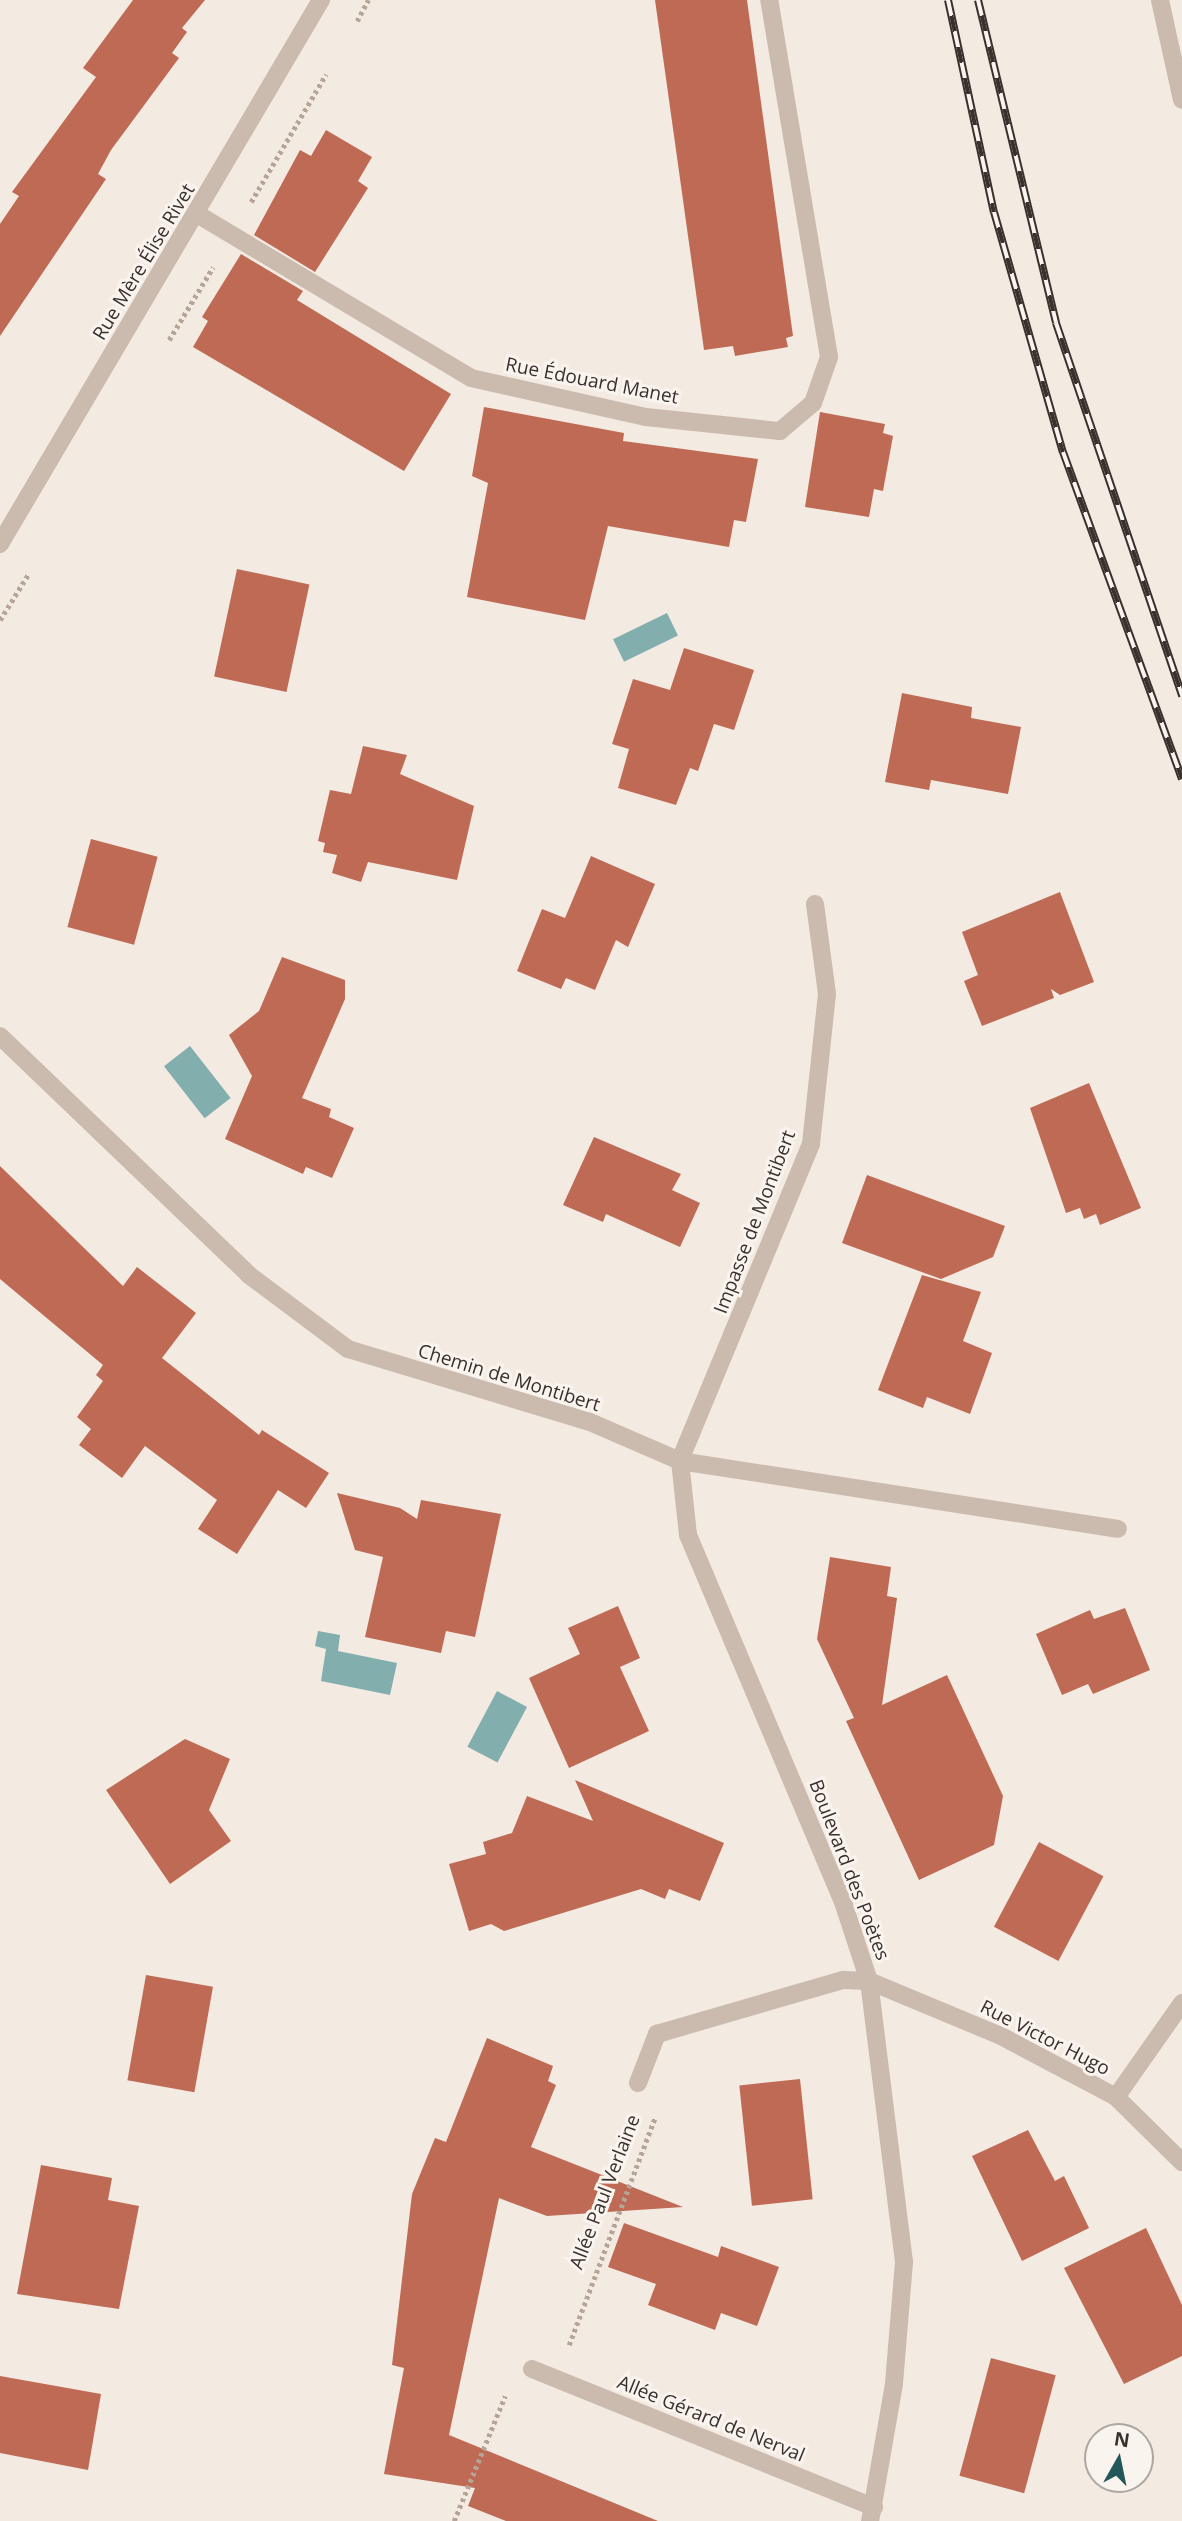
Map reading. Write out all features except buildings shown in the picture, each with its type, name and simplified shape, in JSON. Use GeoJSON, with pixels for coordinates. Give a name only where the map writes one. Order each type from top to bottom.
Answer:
{"type":"FeatureCollection","features":[{"type":"Feature","properties":{"kind":"street","name":"Rue Mère Élise Rivet"},"geometry":{"type":"LineString","coordinates":[[0,544],[321,0]]}},
{"type":"Feature","properties":{"kind":"street","name":"Rue Édouard Manet"},"geometry":{"type":"LineString","coordinates":[[197,214],[471,378],[646,417],[780,431],[813,403],[829,357],[769,0]]}},
{"type":"Feature","properties":{"kind":"street"},"geometry":{"type":"LineString","coordinates":[[1160,0],[1182,100]]}},
{"type":"Feature","properties":{"kind":"street","name":"Impasse de Montibert"},"geometry":{"type":"LineString","coordinates":[[680,1461],[811,1144],[827,994],[815,904]]}},
{"type":"Feature","properties":{"kind":"street","name":"Chemin de Montibert"},"geometry":{"type":"LineString","coordinates":[[0,1036],[239,1266],[310,1325],[348,1349],[590,1422],[680,1461],[1118,1529]]}},
{"type":"Feature","properties":{"kind":"street","name":"Boulevard des Poètes"},"geometry":{"type":"LineString","coordinates":[[680,1461],[688,1535],[843,1902],[869,1981],[904,2262],[872,2514]]}},
{"type":"Feature","properties":{"kind":"street"},"geometry":{"type":"LineString","coordinates":[[638,2083],[657,2034],[843,1980],[869,1981]]}},
{"type":"Feature","properties":{"kind":"street","name":"Rue Victor Hugo"},"geometry":{"type":"LineString","coordinates":[[869,1981],[1001,2036],[1116,2097],[1182,2162]]}},
{"type":"Feature","properties":{"kind":"street"},"geometry":{"type":"LineString","coordinates":[[1116,2097],[1182,2003]]}},
{"type":"Feature","properties":{"kind":"street","name":"Allée Gérard de Nerval"},"geometry":{"type":"LineString","coordinates":[[532,2369],[872,2514]]}},
{"type":"Feature","properties":{"kind":"path","name":"Allée Paul Verlaine"},"geometry":{"type":"LineString","coordinates":[[556,2379],[657,2115],[638,2083]]}},
{"type":"Feature","properties":{"kind":"path"},"geometry":{"type":"LineString","coordinates":[[454,2521],[503,2398],[532,2369]]}},
{"type":"Feature","properties":{"kind":"water"},"geometry":{"type":"Polygon","coordinates":[[[667,613],[678,635],[624,662],[613,639],[667,613]]]}},
{"type":"Feature","properties":{"kind":"water"},"geometry":{"type":"Polygon","coordinates":[[[190,1046],[231,1098],[205,1118],[164,1066],[190,1046]]]}},
{"type":"Feature","properties":{"kind":"water"},"geometry":{"type":"Polygon","coordinates":[[[318,1631],[340,1635],[338,1651],[397,1663],[390,1695],[321,1681],[326,1649],[315,1646],[318,1631]]]}},
{"type":"Feature","properties":{"kind":"water"},"geometry":{"type":"Polygon","coordinates":[[[497,1691],[527,1707],[497,1763],[467,1747],[497,1691]]]}},
{"type":"Feature","properties":{"kind":"railway"},"geometry":{"type":"LineString","coordinates":[[948,0],[994,212],[1063,452],[1182,779]]}},
{"type":"Feature","properties":{"kind":"railway"},"geometry":{"type":"LineString","coordinates":[[978,0],[1056,323],[1182,696]]}}]}
